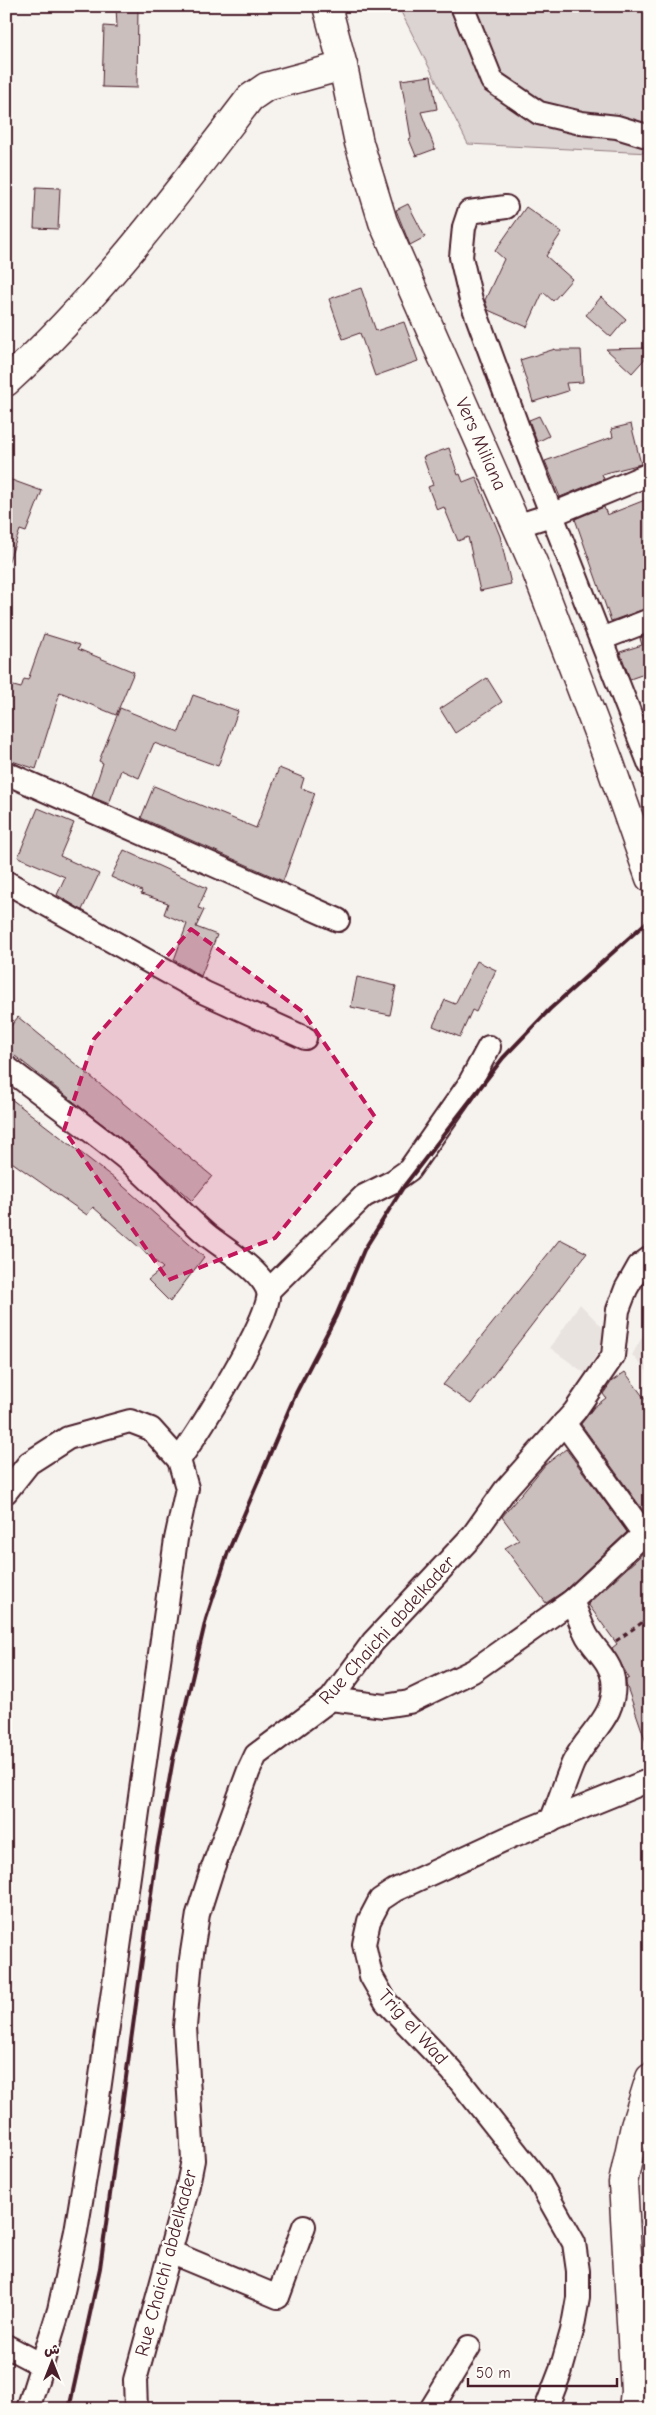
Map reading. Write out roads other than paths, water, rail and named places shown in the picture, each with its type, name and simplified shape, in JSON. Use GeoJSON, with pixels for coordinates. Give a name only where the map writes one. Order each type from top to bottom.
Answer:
{"type":"FeatureCollection","features":[{"type":"Feature","properties":{"kind":"main road","name":"Vers Miliana"},"geometry":{"type":"LineString","coordinates":[[327,6],[343,66],[359,143],[383,222],[537,574],[605,752],[650,878]]}},
{"type":"Feature","properties":{"kind":"main road"},"geometry":{"type":"LineString","coordinates":[[6,382],[34,357],[90,297],[161,214],[250,98],[266,87],[343,66]]}},
{"type":"Feature","properties":{"kind":"main road"},"geometry":{"type":"LineString","coordinates":[[633,2409],[635,2391],[623,2183],[634,2126],[650,2078]]}},
{"type":"Feature","properties":{"kind":"street"},"geometry":{"type":"LineString","coordinates":[[462,6],[492,81],[539,113],[618,128],[650,137]]}},
{"type":"Feature","properties":{"kind":"street"},"geometry":{"type":"LineString","coordinates":[[506,206],[469,212],[464,227],[461,257],[471,300],[551,515],[648,754]]}},
{"type":"Feature","properties":{"kind":"street"},"geometry":{"type":"LineString","coordinates":[[516,526],[551,515],[650,474]]}},
{"type":"Feature","properties":{"kind":"street"},"geometry":{"type":"LineString","coordinates":[[601,639],[650,620]]}},
{"type":"Feature","properties":{"kind":"street"},"geometry":{"type":"LineString","coordinates":[[6,773],[338,920]]}},
{"type":"Feature","properties":{"kind":"street"},"geometry":{"type":"LineString","coordinates":[[6,882],[205,993],[305,1038]]}},
{"type":"Feature","properties":{"kind":"street"},"geometry":{"type":"LineString","coordinates":[[268,1292],[364,1196],[392,1182],[409,1170],[468,1086],[489,1047]]}},
{"type":"Feature","properties":{"kind":"street"},"geometry":{"type":"LineString","coordinates":[[6,1068],[125,1158],[206,1234],[258,1276],[268,1292],[268,1302],[259,1326],[198,1434],[179,1460]]}},
{"type":"Feature","properties":{"kind":"street","name":"Rue Chaichi abdelkader"},"geometry":{"type":"LineString","coordinates":[[136,2409],[134,2380],[187,2190],[193,2160],[185,2027],[191,1959],[198,1914],[212,1870],[256,1755],[331,1699],[373,1642],[473,1535],[505,1490],[564,1423],[613,1356],[618,1310],[623,1296],[639,1266],[650,1258]]}},
{"type":"Feature","properties":{"kind":"street"},"geometry":{"type":"LineString","coordinates":[[6,1492],[29,1464],[68,1438],[130,1421],[151,1429],[179,1460],[187,1488],[176,1539],[97,2105],[76,2231],[59,2310],[28,2409]]}},
{"type":"Feature","properties":{"kind":"street"},"geometry":{"type":"LineString","coordinates":[[331,1699],[384,1706],[409,1702],[473,1671],[572,1601],[644,1534],[564,1423]]}},
{"type":"Feature","properties":{"kind":"street"},"geometry":{"type":"LineString","coordinates":[[551,1821],[573,1763],[584,1744],[605,1719],[613,1702],[613,1678],[606,1660],[588,1636],[572,1601]]}},
{"type":"Feature","properties":{"kind":"street","name":"Trig el Wad"},"geometry":{"type":"LineString","coordinates":[[546,2409],[561,2370],[572,2331],[578,2298],[578,2271],[574,2243],[539,2181],[452,2071],[386,2002],[371,1976],[364,1944],[368,1921],[380,1900],[395,1890],[512,1836],[650,1780]]}},
{"type":"Feature","properties":{"kind":"street"},"geometry":{"type":"LineString","coordinates":[[170,2252],[278,2297],[304,2226]]}},
{"type":"Feature","properties":{"kind":"street"},"geometry":{"type":"LineString","coordinates":[[6,2346],[42,2364]]}},
{"type":"Feature","properties":{"kind":"street"},"geometry":{"type":"LineString","coordinates":[[431,2409],[469,2347]]}},
{"type":"Feature","properties":{"kind":"railway"},"geometry":{"type":"LineString","coordinates":[[69,2409],[100,2268],[157,1850],[173,1759],[206,1619],[228,1552],[296,1393],[336,1316],[364,1250],[404,1186],[503,1058],[550,1009],[650,919]]}}]}
